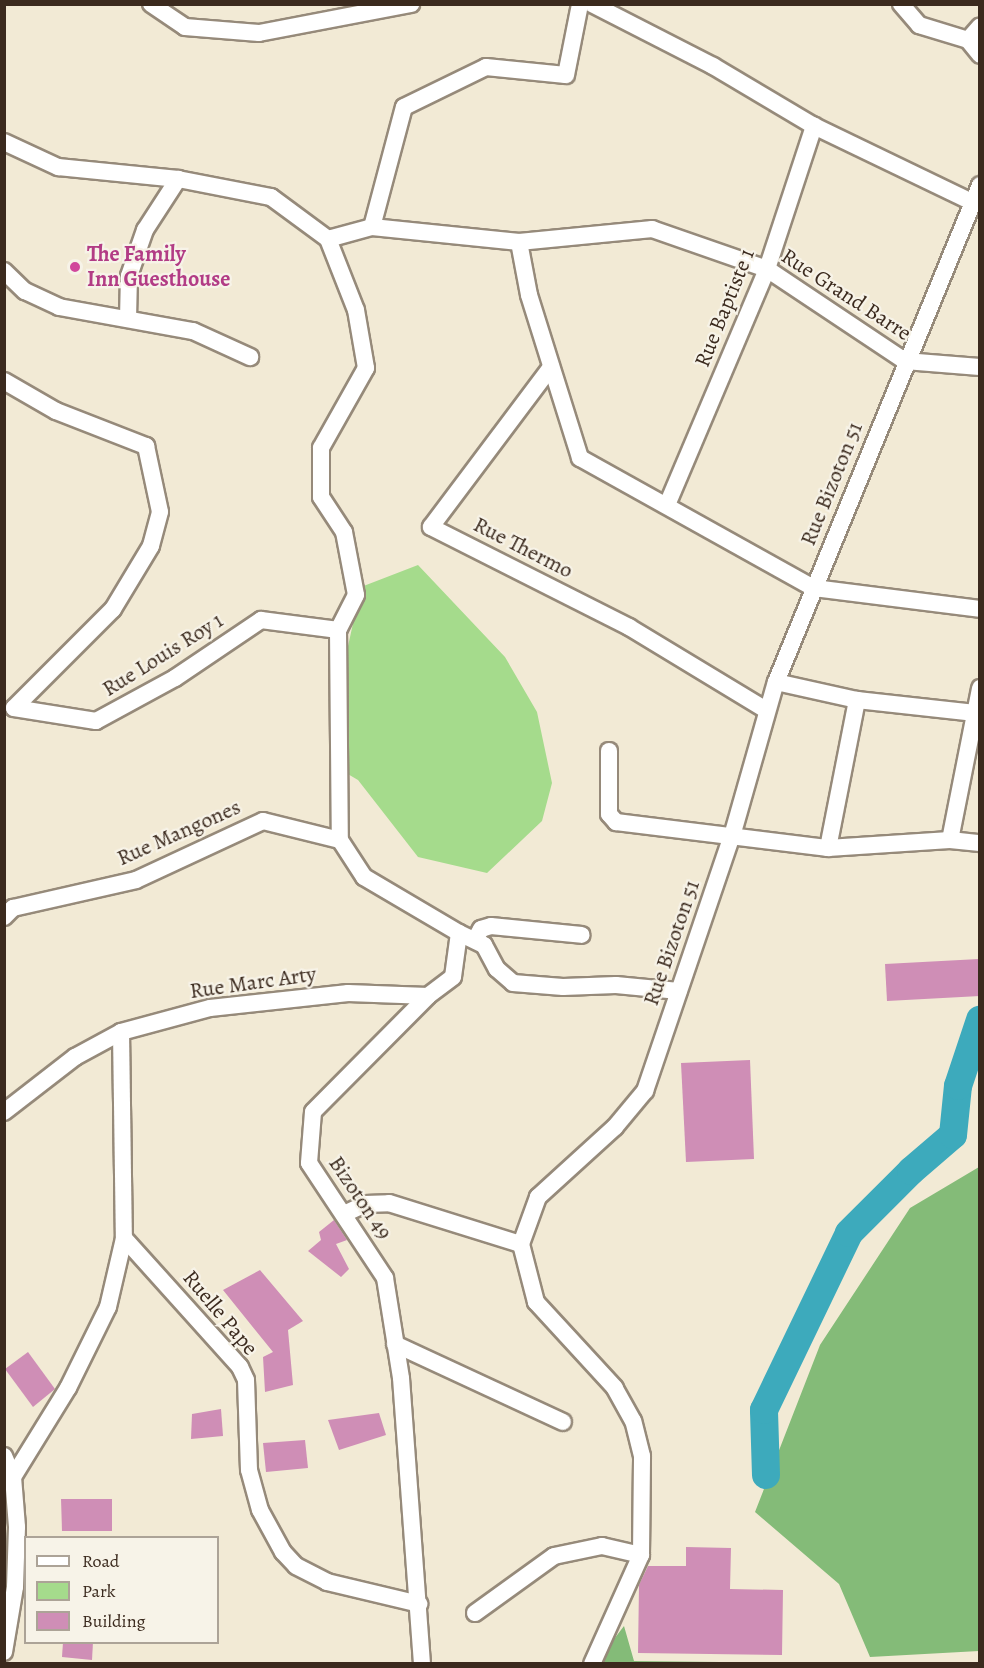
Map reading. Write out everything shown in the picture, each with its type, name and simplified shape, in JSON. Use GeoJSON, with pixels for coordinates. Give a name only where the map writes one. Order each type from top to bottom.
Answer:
{"type":"FeatureCollection","features":[{"type":"Feature","properties":{"kind":"street"},"geometry":{"type":"LineString","coordinates":[[151,4],[186,27],[260,33],[411,4]]}},
{"type":"Feature","properties":{"kind":"street"},"geometry":{"type":"LineString","coordinates":[[328,239],[372,227],[404,107],[486,67],[566,75],[580,4]]}},
{"type":"Feature","properties":{"kind":"street"},"geometry":{"type":"LineString","coordinates":[[592,4],[713,66],[814,126],[972,202]]}},
{"type":"Feature","properties":{"kind":"street"},"geometry":{"type":"LineString","coordinates":[[901,4],[919,25],[968,40],[980,55]]}},
{"type":"Feature","properties":{"kind":"street"},"geometry":{"type":"LineString","coordinates":[[968,40],[980,26]]}},
{"type":"Feature","properties":{"kind":"street","name":"Rue Baptiste 1"},"geometry":{"type":"LineString","coordinates":[[667,505],[767,269],[814,126]]}},
{"type":"Feature","properties":{"kind":"street"},"geometry":{"type":"LineString","coordinates":[[4,142],[58,167],[178,179],[271,197],[328,239],[356,310],[366,368],[321,448],[321,496],[344,532],[356,595],[338,630],[340,840],[364,877],[459,933],[476,938],[497,969],[513,983],[563,987],[616,985],[679,991]]}},
{"type":"Feature","properties":{"kind":"street"},"geometry":{"type":"LineString","coordinates":[[128,319],[129,276],[145,230],[178,179]]}},
{"type":"Feature","properties":{"kind":"street","name":"Rue Bizoton 51"},"geometry":{"type":"LineString","coordinates":[[521,1244],[538,1197],[615,1126],[645,1091],[732,836],[766,710],[776,682],[905,361],[980,185]]}},
{"type":"Feature","properties":{"kind":"street","name":"Rue Grand Barre"},"geometry":{"type":"LineString","coordinates":[[372,227],[519,242],[652,229],[767,269],[905,361],[980,367]]}},
{"type":"Feature","properties":{"kind":"street"},"geometry":{"type":"LineString","coordinates":[[519,242],[529,295],[580,458],[814,588],[980,609]]}},
{"type":"Feature","properties":{"kind":"street"},"geometry":{"type":"LineString","coordinates":[[4,271],[25,291],[59,307],[193,332],[250,357]]}},
{"type":"Feature","properties":{"kind":"street","name":"Rue Thermo"},"geometry":{"type":"LineString","coordinates":[[552,367],[431,527],[628,627],[766,710]]}},
{"type":"Feature","properties":{"kind":"street","name":"Rue Louis Roy 1"},"geometry":{"type":"LineString","coordinates":[[4,381],[56,411],[146,446],[160,512],[151,546],[113,609],[9,706]]}},
{"type":"Feature","properties":{"kind":"street","name":"Rue Louis Roy 1"},"geometry":{"type":"LineString","coordinates":[[9,706],[96,722],[175,678],[261,620],[338,630]]}},
{"type":"Feature","properties":{"kind":"street"},"geometry":{"type":"LineString","coordinates":[[776,682],[857,700],[975,713]]}},
{"type":"Feature","properties":{"kind":"street"},"geometry":{"type":"LineString","coordinates":[[950,840],[980,688]]}},
{"type":"Feature","properties":{"kind":"street"},"geometry":{"type":"LineString","coordinates":[[828,848],[857,700]]}},
{"type":"Feature","properties":{"kind":"street"},"geometry":{"type":"LineString","coordinates":[[609,751],[611,820],[828,848],[950,840],[980,843]]}},
{"type":"Feature","properties":{"kind":"street","name":"Rue Mangones"},"geometry":{"type":"LineString","coordinates":[[4,917],[13,908],[136,880],[263,821],[340,840]]}},
{"type":"Feature","properties":{"kind":"street"},"geometry":{"type":"LineString","coordinates":[[476,938],[481,929],[491,926],[582,935]]}},
{"type":"Feature","properties":{"kind":"street","name":"Bizoton 49"},"geometry":{"type":"LineString","coordinates":[[422,1664],[419,1604],[395,1344],[385,1278],[309,1163],[313,1112],[428,996],[453,977],[459,933]]}},
{"type":"Feature","properties":{"kind":"street","name":"Rue Marc Arty"},"geometry":{"type":"LineString","coordinates":[[4,1112],[75,1057],[121,1032],[210,1008],[348,993],[428,996]]}},
{"type":"Feature","properties":{"kind":"street"},"geometry":{"type":"LineString","coordinates":[[13,1477],[68,1388],[108,1307],[124,1238],[121,1032]]}},
{"type":"Feature","properties":{"kind":"street"},"geometry":{"type":"LineString","coordinates":[[344,1214],[365,1204],[389,1203],[521,1244],[536,1302],[615,1388],[633,1421],[642,1456],[641,1555],[592,1664]]}},
{"type":"Feature","properties":{"kind":"street","name":"Ruelle Pape"},"geometry":{"type":"LineString","coordinates":[[124,1238],[240,1367],[246,1380],[249,1470],[254,1491],[283,1552],[296,1566],[327,1582],[419,1604]]}},
{"type":"Feature","properties":{"kind":"street"},"geometry":{"type":"LineString","coordinates":[[395,1344],[563,1422]]}},
{"type":"Feature","properties":{"kind":"street"},"geometry":{"type":"LineString","coordinates":[[4,1456],[13,1477],[15,1587],[4,1652]]}},
{"type":"Feature","properties":{"kind":"street"},"geometry":{"type":"LineString","coordinates":[[475,1613],[554,1556],[602,1546],[641,1555]]}},
{"type":"Feature","properties":{"kind":"green space"},"geometry":{"type":"Polygon","coordinates":[[[418,565],[505,657],[537,712],[552,783],[542,821],[487,873],[418,857],[358,780],[329,763],[334,710],[361,587],[418,565]]]}},
{"type":"Feature","properties":{"kind":"green space"},"geometry":{"type":"Polygon","coordinates":[[[979,1167],[979,1651],[870,1657],[839,1584],[755,1512],[820,1345],[910,1208],[979,1167]]]}},
{"type":"Feature","properties":{"kind":"green space"},"geometry":{"type":"Polygon","coordinates":[[[624,1626],[634,1661],[797,1663],[595,1664],[624,1626]]]}},
{"type":"Feature","properties":{"kind":"building"},"geometry":{"type":"Polygon","coordinates":[[[979,959],[980,996],[887,1001],[885,964],[979,959]]]}},
{"type":"Feature","properties":{"kind":"building"},"geometry":{"type":"Polygon","coordinates":[[[750,1060],[754,1159],[686,1162],[681,1063],[750,1060]]]}},
{"type":"Feature","properties":{"kind":"building"},"geometry":{"type":"Polygon","coordinates":[[[334,1220],[347,1240],[336,1244],[349,1269],[341,1277],[308,1251],[321,1240],[319,1232],[334,1220]]]}},
{"type":"Feature","properties":{"kind":"building"},"geometry":{"type":"Polygon","coordinates":[[[260,1270],[303,1321],[288,1330],[293,1385],[265,1392],[263,1357],[273,1352],[223,1290],[260,1270]]]}},
{"type":"Feature","properties":{"kind":"building"},"geometry":{"type":"Polygon","coordinates":[[[28,1352],[55,1389],[33,1407],[5,1369],[28,1352]]]}},
{"type":"Feature","properties":{"kind":"building"},"geometry":{"type":"Polygon","coordinates":[[[221,1409],[223,1436],[191,1439],[192,1414],[221,1409]]]}},
{"type":"Feature","properties":{"kind":"building"},"geometry":{"type":"Polygon","coordinates":[[[379,1413],[386,1435],[339,1450],[328,1420],[379,1413]]]}},
{"type":"Feature","properties":{"kind":"building"},"geometry":{"type":"Polygon","coordinates":[[[305,1440],[308,1468],[266,1472],[263,1443],[305,1440]]]}},
{"type":"Feature","properties":{"kind":"building"},"geometry":{"type":"Polygon","coordinates":[[[61,1499],[112,1499],[112,1531],[62,1531],[61,1499]]]}},
{"type":"Feature","properties":{"kind":"building"},"geometry":{"type":"Polygon","coordinates":[[[686,1547],[731,1548],[730,1589],[783,1590],[782,1655],[638,1653],[639,1585],[648,1566],[686,1566],[686,1547]]]}},
{"type":"Feature","properties":{"kind":"building"},"geometry":{"type":"Polygon","coordinates":[[[63,1644],[93,1644],[92,1660],[62,1657],[63,1644]]]}},
{"type":"Feature","properties":{"kind":"waterway"},"geometry":{"type":"LineString","coordinates":[[766,1475],[764,1410],[849,1233],[911,1171],[953,1135],[958,1086],[980,1020]]}},
{"type":"Feature","properties":{"kind":"place","name":"The Family Inn Guesthouse"},"geometry":{"type":"Point","coordinates":[75,267]}}]}
